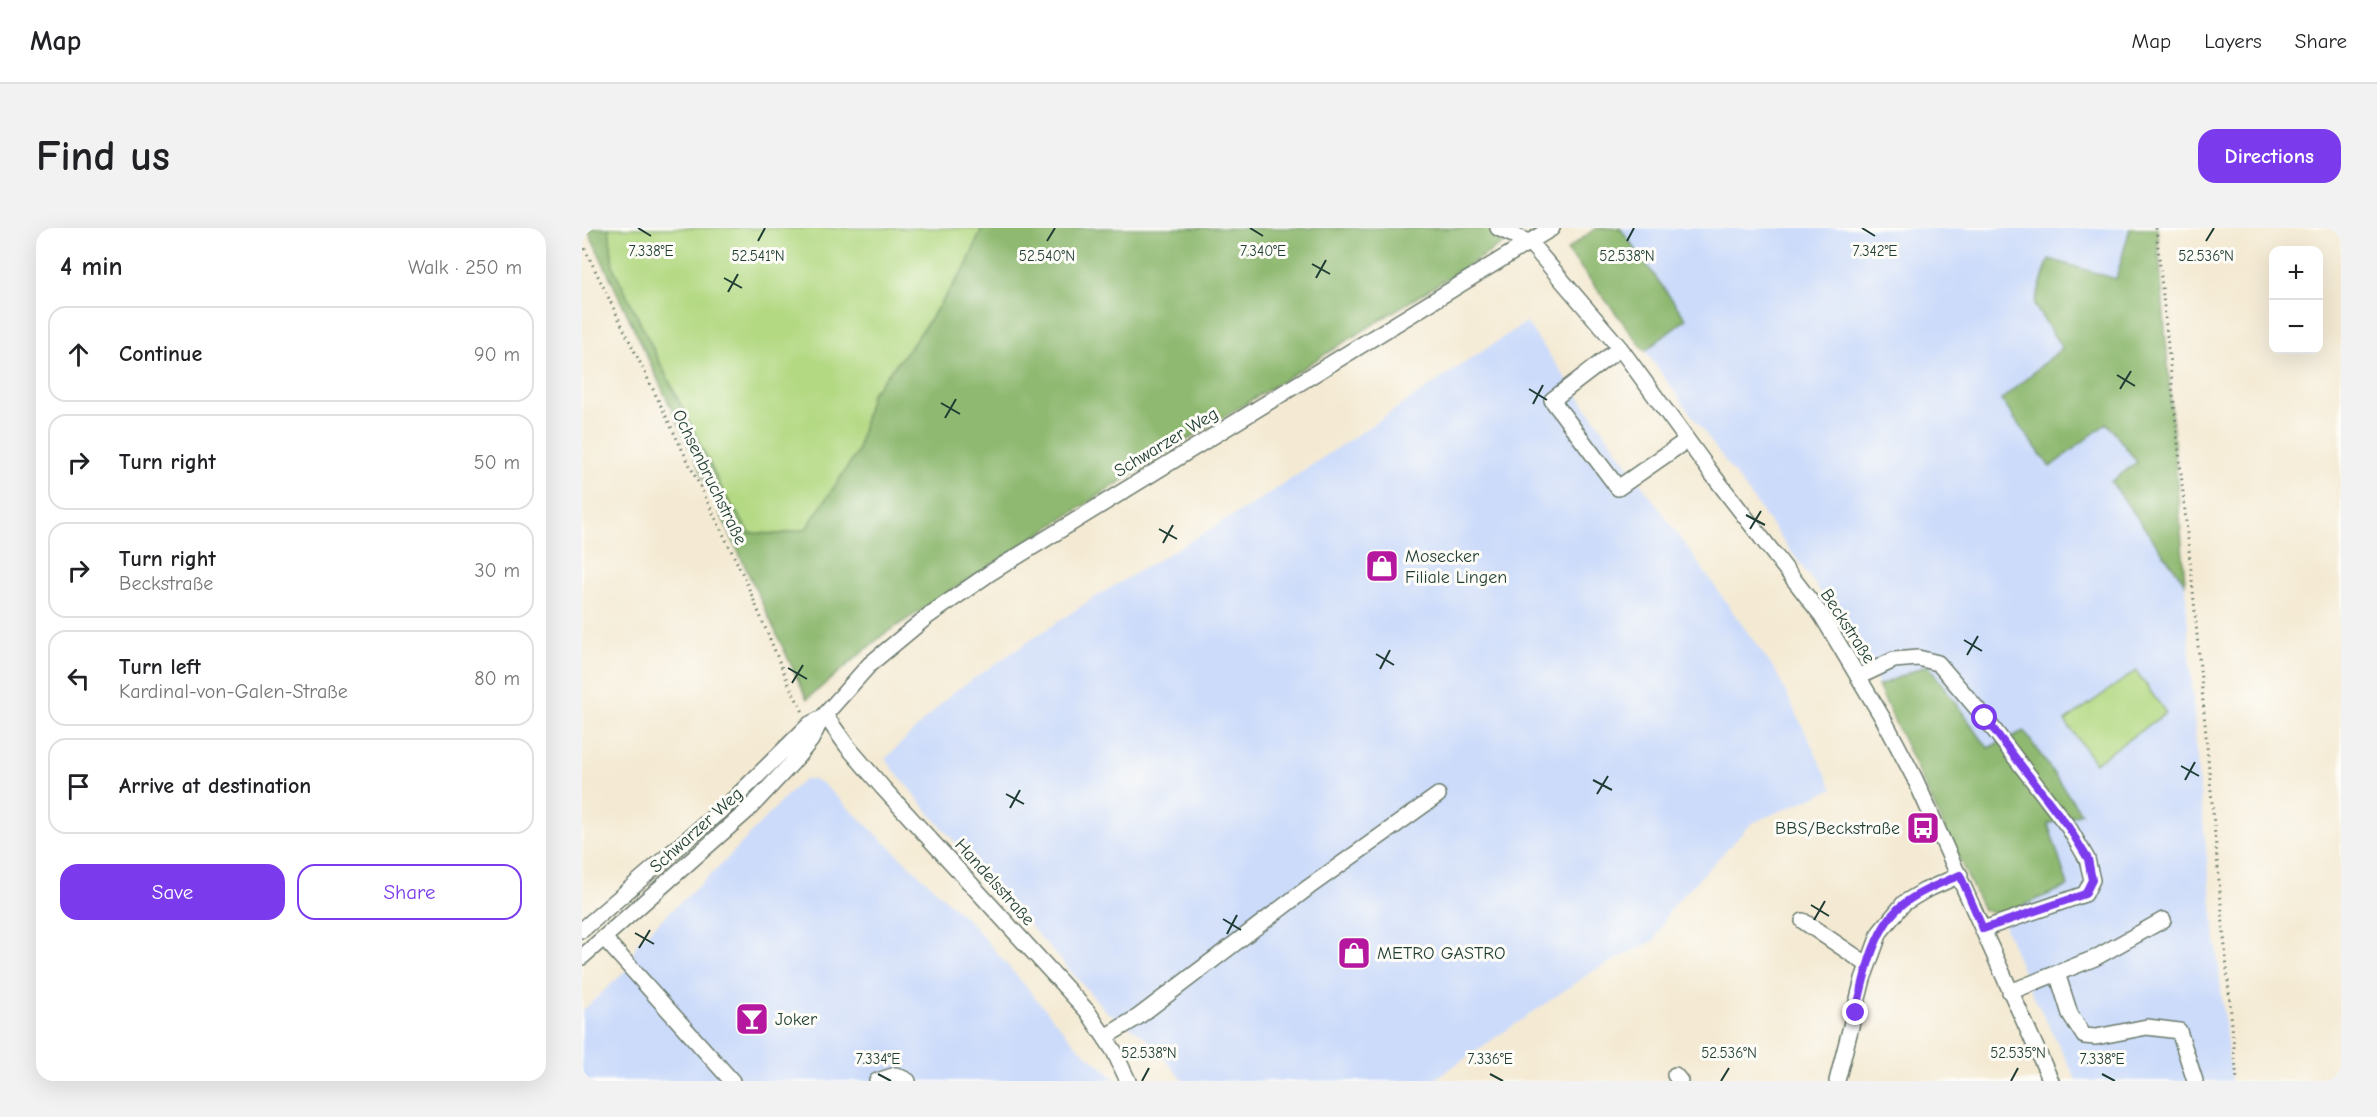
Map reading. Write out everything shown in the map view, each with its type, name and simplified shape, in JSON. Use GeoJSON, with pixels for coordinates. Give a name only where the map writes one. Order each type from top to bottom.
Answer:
{"type":"FeatureCollection","features":[{"type":"Feature","properties":{"kind":"street"},"geometry":{"type":"LineString","coordinates":[[1498,228],[1530,243]]}},
{"type":"Feature","properties":{"kind":"street","name":"Schwarzer Weg"},"geometry":{"type":"LineString","coordinates":[[582,930],[685,843],[819,719],[870,664],[928,616],[990,573],[1552,228]]}},
{"type":"Feature","properties":{"kind":"street","name":"Beckstraße"},"geometry":{"type":"LineString","coordinates":[[1530,243],[1620,348],[1687,440],[1822,616],[1915,779],[2051,1081]]}},
{"type":"Feature","properties":{"kind":"street"},"geometry":{"type":"LineString","coordinates":[[1620,348],[1552,399],[1618,488],[1687,440]]}},
{"type":"Feature","properties":{"kind":"street"},"geometry":{"type":"LineString","coordinates":[[1858,676],[1894,660],[1918,658],[1938,663],[1985,718],[2069,828],[2088,859],[2092,880],[2085,894],[1983,929]]}},
{"type":"Feature","properties":{"kind":"street","name":"Schwarzer Weg"},"geometry":{"type":"LineString","coordinates":[[582,957],[747,811],[811,740],[819,719]]}},
{"type":"Feature","properties":{"kind":"street","name":"Handelsstraße"},"geometry":{"type":"LineString","coordinates":[[819,719],[847,746],[1088,1012],[1105,1037],[1128,1081]]}},
{"type":"Feature","properties":{"kind":"street"},"geometry":{"type":"LineString","coordinates":[[1105,1037],[1138,1017],[1309,887],[1438,795]]}},
{"type":"Feature","properties":{"kind":"street"},"geometry":{"type":"LineString","coordinates":[[1837,1081],[1868,965],[1880,932],[1904,903],[1960,875]]}},
{"type":"Feature","properties":{"kind":"street"},"geometry":{"type":"LineString","coordinates":[[2010,992],[2095,958],[2163,920]]}},
{"type":"Feature","properties":{"kind":"street"},"geometry":{"type":"LineString","coordinates":[[1803,921],[1868,965]]}},
{"type":"Feature","properties":{"kind":"street"},"geometry":{"type":"LineString","coordinates":[[604,938],[732,1081]]}},
{"type":"Feature","properties":{"kind":"street"},"geometry":{"type":"LineString","coordinates":[[2057,973],[2070,1014],[2084,1036],[2096,1037],[2147,1027],[2179,1031],[2195,1081]]}},
{"type":"Feature","properties":{"kind":"street"},"geometry":{"type":"LineString","coordinates":[[877,1081],[896,1075],[908,1081]]}},
{"type":"Feature","properties":{"kind":"path"},"geometry":{"type":"LineString","coordinates":[[2156,228],[2193,590],[2237,1081]]}},
{"type":"Feature","properties":{"kind":"path","name":"Ochsenbruchstraße"},"geometry":{"type":"LineString","coordinates":[[582,243],[744,577],[790,687],[819,719]]}},
{"type":"Feature","properties":{"kind":"shaded area"},"geometry":{"type":"Polygon","coordinates":[[[1620,228],[2130,228],[2116,280],[2050,259],[2034,305],[2107,423],[2138,462],[2111,482],[2185,583],[2198,773],[2231,1081],[2077,1081],[2028,985],[2000,915],[2068,886],[2048,824],[2080,812],[1988,748],[1928,665],[1878,686],[1873,664],[1645,351],[1686,319],[1620,228]]]}},
{"type":"Feature","properties":{"kind":"shaded area"},"geometry":{"type":"Polygon","coordinates":[[[1526,322],[1776,672],[1833,789],[1752,823],[1670,909],[1655,940],[1593,971],[1432,1081],[1184,1081],[1145,1037],[1106,1011],[931,815],[885,759],[952,693],[1092,599],[1261,499],[1526,322]]]}},
{"type":"Feature","properties":{"kind":"shaded area"},"geometry":{"type":"Polygon","coordinates":[[[812,779],[822,783],[972,924],[1077,1046],[1118,1081],[582,1081],[582,1011],[632,965],[632,955],[638,941],[718,868],[792,790],[804,780],[812,779]]]}},
{"type":"Feature","properties":{"kind":"green space"},"geometry":{"type":"Polygon","coordinates":[[[587,228],[609,228],[613,267],[726,497],[750,533],[780,534],[806,529],[857,453],[871,394],[913,344],[967,265],[982,228],[1528,228],[1131,475],[884,634],[807,699],[587,228]]]}},
{"type":"Feature","properties":{"kind":"green space"},"geometry":{"type":"Polygon","coordinates":[[[609,228],[982,228],[967,265],[913,344],[871,394],[857,453],[806,529],[780,534],[750,533],[726,497],[613,267],[609,228]]]}},
{"type":"Feature","properties":{"kind":"green space"},"geometry":{"type":"Polygon","coordinates":[[[1596,228],[1620,228],[1686,319],[1645,351],[1567,250],[1596,228]]]}},
{"type":"Feature","properties":{"kind":"green space"},"geometry":{"type":"Polygon","coordinates":[[[2130,228],[2157,228],[2185,583],[2111,482],[2137,462],[2107,423],[2050,467],[2001,400],[2062,348],[2034,305],[2049,259],[2116,279],[2130,228]]]}},
{"type":"Feature","properties":{"kind":"green space"},"geometry":{"type":"Polygon","coordinates":[[[1928,665],[1988,748],[2024,731],[2081,813],[2048,824],[2068,886],[2000,915],[1983,910],[1878,686],[1928,665]]]}},
{"type":"Feature","properties":{"kind":"green space"},"geometry":{"type":"Polygon","coordinates":[[[2136,671],[2166,713],[2095,763],[2065,721],[2136,671]]]}},
{"type":"Feature","properties":{"kind":"place","name":"Mosecker Filiale Lingen"},"geometry":{"type":"Point","coordinates":[1382,566]}},
{"type":"Feature","properties":{"kind":"place","name":"BBS/Beckstraße"},"geometry":{"type":"Point","coordinates":[1923,828]}},
{"type":"Feature","properties":{"kind":"place","name":"METRO GASTRO"},"geometry":{"type":"Point","coordinates":[1354,953]}},
{"type":"Feature","properties":{"kind":"place","name":"Joker"},"geometry":{"type":"Point","coordinates":[752,1019]}},
{"type":"Feature","properties":{"kind":"route"},"geometry":{"type":"LineString","coordinates":[[1856,1013],[1863,979],[1880,932],[1904,903],[1924,891],[1960,875],[1983,929],[2085,894],[2092,880],[2088,859],[2069,828],[1985,718]]}}]}
